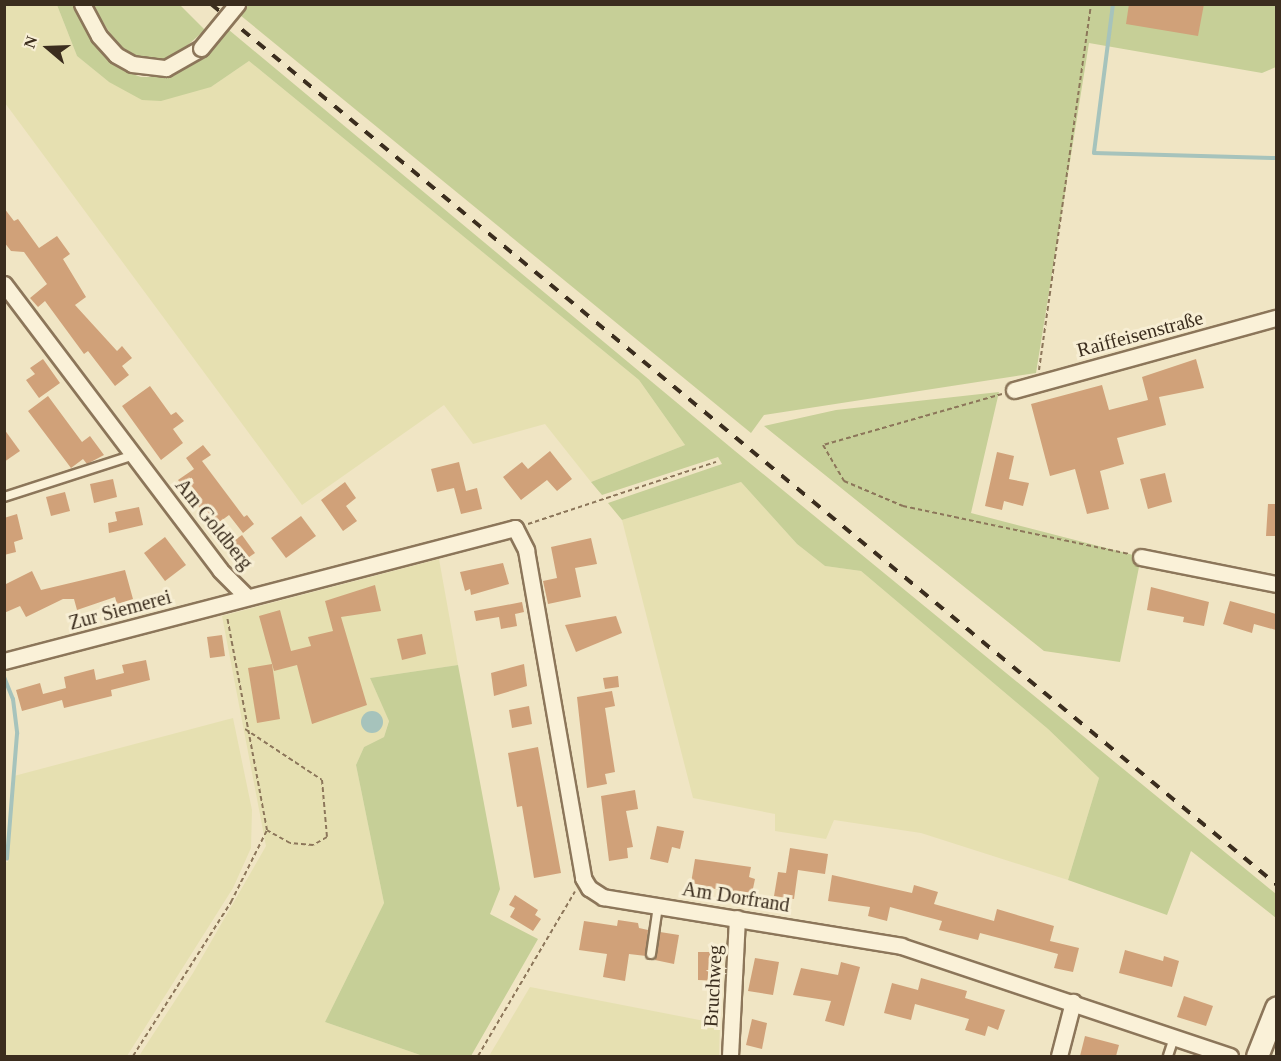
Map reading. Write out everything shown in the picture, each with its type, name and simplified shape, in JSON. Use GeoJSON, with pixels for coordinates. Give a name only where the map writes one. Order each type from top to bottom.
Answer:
{"type":"FeatureCollection","features":[{"type":"Feature","properties":{"kind":"street"},"geometry":{"type":"LineString","coordinates":[[82,4],[99,36],[116,55],[132,64],[166,68],[201,48],[237,4]]}},
{"type":"Feature","properties":{"kind":"street","name":"Am Goldberg"},"geometry":{"type":"LineString","coordinates":[[4,284],[220,570],[246,596],[339,576],[515,528]]}},
{"type":"Feature","properties":{"kind":"street","name":"Raiffeisenstraße"},"geometry":{"type":"LineString","coordinates":[[1014,390],[1276,318]]}},
{"type":"Feature","properties":{"kind":"street"},"geometry":{"type":"LineString","coordinates":[[515,528],[526,550],[583,878]]}},
{"type":"Feature","properties":{"kind":"street"},"geometry":{"type":"LineString","coordinates":[[1141,557],[1276,584]]}},
{"type":"Feature","properties":{"kind":"street","name":"Zur Siemerei"},"geometry":{"type":"LineString","coordinates":[[4,661],[246,596]]}},
{"type":"Feature","properties":{"kind":"street","name":"Am Dorfrand"},"geometry":{"type":"LineString","coordinates":[[583,878],[589,888],[603,897],[901,946],[1230,1056]]}},
{"type":"Feature","properties":{"kind":"street","name":"Bruchweg"},"geometry":{"type":"LineString","coordinates":[[730,1056],[737,918]]}},
{"type":"Feature","properties":{"kind":"street"},"geometry":{"type":"LineString","coordinates":[[1059,1056],[1073,1002]]}},
{"type":"Feature","properties":{"kind":"street"},"geometry":{"type":"LineString","coordinates":[[1257,1056],[1276,1008]]}},
{"type":"Feature","properties":{"kind":"lane"},"geometry":{"type":"LineString","coordinates":[[4,497],[134,455]]}},
{"type":"Feature","properties":{"kind":"lane"},"geometry":{"type":"LineString","coordinates":[[651,954],[658,906]]}},
{"type":"Feature","properties":{"kind":"lane"},"geometry":{"type":"LineString","coordinates":[[1168,1056],[1174,1037]]}},
{"type":"Feature","properties":{"kind":"path"},"geometry":{"type":"LineString","coordinates":[[1037,384],[1091,4]]}},
{"type":"Feature","properties":{"kind":"path"},"geometry":{"type":"LineString","coordinates":[[1014,390],[824,445],[844,481],[903,506],[1141,557]]}},
{"type":"Feature","properties":{"kind":"path"},"geometry":{"type":"LineString","coordinates":[[515,528],[716,462]]}},
{"type":"Feature","properties":{"kind":"path"},"geometry":{"type":"LineString","coordinates":[[133,1056],[231,902],[267,830],[245,729],[225,603]]}},
{"type":"Feature","properties":{"kind":"path"},"geometry":{"type":"LineString","coordinates":[[245,729],[322,780],[327,837],[313,845],[290,843],[267,830]]}},
{"type":"Feature","properties":{"kind":"path"},"geometry":{"type":"LineString","coordinates":[[478,1056],[583,878]]}},
{"type":"Feature","properties":{"kind":"shaded area"},"geometry":{"type":"Polygon","coordinates":[[[4,5],[57,5],[77,56],[109,82],[211,87],[249,61],[639,380],[685,445],[591,482],[545,424],[473,444],[444,405],[302,505],[5,103],[4,5]]]}},
{"type":"Feature","properties":{"kind":"shaded area"},"geometry":{"type":"Polygon","coordinates":[[[741,482],[797,544],[825,566],[861,571],[1048,729],[1099,778],[1068,880],[921,833],[834,820],[826,839],[775,831],[775,814],[693,798],[622,520],[741,482]]]}},
{"type":"Feature","properties":{"kind":"shaded area"},"geometry":{"type":"Polygon","coordinates":[[[439,559],[458,665],[370,678],[389,720],[384,737],[364,747],[356,765],[384,903],[325,1022],[423,1056],[139,1056],[193,973],[266,846],[222,616],[439,559]]]}},
{"type":"Feature","properties":{"kind":"shaded area"},"geometry":{"type":"Polygon","coordinates":[[[233,718],[252,810],[251,848],[233,888],[127,1056],[5,1056],[4,862],[8,862],[14,776],[233,718]]]}},
{"type":"Feature","properties":{"kind":"shaded area"},"geometry":{"type":"Polygon","coordinates":[[[530,987],[720,1024],[719,1056],[489,1056],[530,987]]]}},
{"type":"Feature","properties":{"kind":"green space"},"geometry":{"type":"Polygon","coordinates":[[[245,4],[1276,5],[1276,67],[1262,73],[1089,43],[1036,373],[764,415],[751,433],[240,15],[245,4]]]}},
{"type":"Feature","properties":{"kind":"green space"},"geometry":{"type":"Polygon","coordinates":[[[57,5],[74,5],[98,49],[124,71],[141,77],[163,77],[183,70],[206,55],[229,30],[735,451],[1276,894],[1276,918],[1191,851],[1167,915],[1068,880],[1099,778],[1048,729],[861,571],[825,566],[797,544],[741,482],[622,520],[608,503],[722,464],[718,457],[602,495],[591,482],[685,445],[639,380],[249,61],[211,87],[161,101],[142,100],[109,82],[77,56],[57,5]]]}},
{"type":"Feature","properties":{"kind":"green space"},"geometry":{"type":"Polygon","coordinates":[[[92,5],[180,5],[205,30],[173,58],[151,61],[120,49],[92,5]]]}},
{"type":"Feature","properties":{"kind":"green space"},"geometry":{"type":"Polygon","coordinates":[[[999,392],[971,513],[1141,557],[1120,662],[1044,651],[764,426],[836,410],[999,392]]]}},
{"type":"Feature","properties":{"kind":"green space"},"geometry":{"type":"Polygon","coordinates":[[[458,665],[500,889],[490,914],[538,939],[471,1056],[423,1056],[325,1022],[384,903],[356,765],[364,747],[384,737],[389,721],[370,678],[458,665]]]}},
{"type":"Feature","properties":{"kind":"water"},"geometry":{"type":"Polygon","coordinates":[[[368,711],[376,711],[383,718],[383,726],[376,733],[368,733],[361,726],[361,718],[368,711]]]}},
{"type":"Feature","properties":{"kind":"building"},"geometry":{"type":"Polygon","coordinates":[[[1129,4],[1204,4],[1198,36],[1126,24],[1129,4]]]}},
{"type":"Feature","properties":{"kind":"building"},"geometry":{"type":"Polygon","coordinates":[[[4,208],[14,221],[18,219],[39,248],[57,236],[70,254],[63,259],[86,297],[75,305],[117,351],[122,346],[132,358],[122,366],[129,375],[115,386],[88,351],[84,354],[45,301],[38,307],[30,298],[47,284],[24,252],[11,251],[4,242],[4,208]]]}},
{"type":"Feature","properties":{"kind":"building"},"geometry":{"type":"Polygon","coordinates":[[[43,359],[60,383],[39,398],[26,380],[35,374],[30,368],[43,359]]]}},
{"type":"Feature","properties":{"kind":"building"},"geometry":{"type":"Polygon","coordinates":[[[1196,359],[1204,388],[1159,397],[1166,425],[1117,438],[1124,464],[1100,471],[1109,509],[1087,514],[1075,469],[1050,476],[1031,404],[1102,385],[1109,410],[1148,400],[1142,377],[1196,359]]]}},
{"type":"Feature","properties":{"kind":"building"},"geometry":{"type":"Polygon","coordinates":[[[150,386],[171,415],[176,412],[184,421],[173,429],[183,443],[161,460],[122,406],[150,386]]]}},
{"type":"Feature","properties":{"kind":"building"},"geometry":{"type":"Polygon","coordinates":[[[48,396],[82,442],[90,436],[104,455],[87,464],[83,459],[71,468],[28,411],[48,396]]]}},
{"type":"Feature","properties":{"kind":"building"},"geometry":{"type":"Polygon","coordinates":[[[4,429],[20,451],[4,462],[4,429]]]}},
{"type":"Feature","properties":{"kind":"building"},"geometry":{"type":"Polygon","coordinates":[[[203,445],[211,455],[202,461],[244,517],[247,515],[254,524],[243,533],[229,515],[214,526],[178,480],[194,469],[186,458],[203,445]]]}},
{"type":"Feature","properties":{"kind":"building"},"geometry":{"type":"Polygon","coordinates":[[[550,451],[572,479],[557,491],[547,480],[521,500],[503,477],[522,462],[528,469],[550,451]]]}},
{"type":"Feature","properties":{"kind":"building"},"geometry":{"type":"Polygon","coordinates":[[[997,452],[1014,456],[1009,479],[1029,483],[1023,506],[1004,501],[1002,510],[985,506],[997,452]]]}},
{"type":"Feature","properties":{"kind":"building"},"geometry":{"type":"Polygon","coordinates":[[[459,462],[466,491],[477,488],[482,509],[461,514],[454,488],[437,492],[431,469],[459,462]]]}},
{"type":"Feature","properties":{"kind":"building"},"geometry":{"type":"Polygon","coordinates":[[[1165,473],[1172,502],[1148,509],[1140,479],[1165,473]]]}},
{"type":"Feature","properties":{"kind":"building"},"geometry":{"type":"Polygon","coordinates":[[[113,479],[117,497],[94,503],[90,484],[113,479]]]}},
{"type":"Feature","properties":{"kind":"building"},"geometry":{"type":"Polygon","coordinates":[[[345,482],[356,498],[346,506],[357,521],[343,531],[321,500],[345,482]]]}},
{"type":"Feature","properties":{"kind":"building"},"geometry":{"type":"Polygon","coordinates":[[[65,492],[70,511],[51,516],[46,497],[65,492]]]}},
{"type":"Feature","properties":{"kind":"building"},"geometry":{"type":"Polygon","coordinates":[[[1268,504],[1276,504],[1276,536],[1266,536],[1268,504]]]}},
{"type":"Feature","properties":{"kind":"building"},"geometry":{"type":"Polygon","coordinates":[[[139,507],[143,525],[109,533],[108,523],[117,521],[115,512],[139,507]]]}},
{"type":"Feature","properties":{"kind":"building"},"geometry":{"type":"Polygon","coordinates":[[[17,514],[23,539],[14,542],[16,552],[4,555],[4,518],[17,514]]]}},
{"type":"Feature","properties":{"kind":"building"},"geometry":{"type":"Polygon","coordinates":[[[301,516],[316,536],[286,558],[271,538],[301,516]]]}},
{"type":"Feature","properties":{"kind":"building"},"geometry":{"type":"Polygon","coordinates":[[[242,535],[255,553],[239,564],[226,546],[242,535]]]}},
{"type":"Feature","properties":{"kind":"building"},"geometry":{"type":"Polygon","coordinates":[[[165,537],[186,565],[165,581],[144,553],[165,537]]]}},
{"type":"Feature","properties":{"kind":"building"},"geometry":{"type":"Polygon","coordinates":[[[591,538],[597,564],[575,568],[581,597],[548,604],[543,581],[557,578],[551,547],[591,538]]]}},
{"type":"Feature","properties":{"kind":"building"},"geometry":{"type":"Polygon","coordinates":[[[503,563],[509,584],[471,595],[470,589],[465,591],[460,572],[503,563]]]}},
{"type":"Feature","properties":{"kind":"building"},"geometry":{"type":"Polygon","coordinates":[[[125,570],[133,599],[117,604],[115,597],[77,610],[74,599],[63,599],[26,617],[20,606],[4,613],[4,585],[32,571],[41,590],[125,570]]]}},
{"type":"Feature","properties":{"kind":"building"},"geometry":{"type":"Polygon","coordinates":[[[375,585],[381,611],[341,617],[367,705],[312,724],[297,665],[274,671],[259,616],[280,610],[291,651],[311,646],[308,637],[333,631],[325,601],[375,585]]]}},
{"type":"Feature","properties":{"kind":"building"},"geometry":{"type":"Polygon","coordinates":[[[1151,587],[1209,602],[1204,626],[1183,622],[1184,617],[1147,610],[1151,587]]]}},
{"type":"Feature","properties":{"kind":"building"},"geometry":{"type":"Polygon","coordinates":[[[1230,601],[1276,614],[1276,630],[1254,624],[1252,633],[1223,624],[1230,601]]]}},
{"type":"Feature","properties":{"kind":"building"},"geometry":{"type":"Polygon","coordinates":[[[522,602],[524,612],[515,614],[517,626],[501,629],[499,617],[476,621],[474,611],[522,602]]]}},
{"type":"Feature","properties":{"kind":"building"},"geometry":{"type":"Polygon","coordinates":[[[616,616],[622,633],[576,652],[565,625],[616,616]]]}},
{"type":"Feature","properties":{"kind":"building"},"geometry":{"type":"Polygon","coordinates":[[[422,634],[426,654],[402,660],[397,639],[422,634]]]}},
{"type":"Feature","properties":{"kind":"building"},"geometry":{"type":"Polygon","coordinates":[[[222,635],[225,656],[210,658],[207,637],[222,635]]]}},
{"type":"Feature","properties":{"kind":"building"},"geometry":{"type":"Polygon","coordinates":[[[146,660],[150,680],[111,690],[112,696],[64,708],[62,700],[22,711],[16,690],[40,683],[43,694],[66,688],[64,677],[94,669],[96,680],[124,673],[122,665],[146,660]]]}},
{"type":"Feature","properties":{"kind":"building"},"geometry":{"type":"Polygon","coordinates":[[[272,664],[280,719],[257,723],[248,668],[272,664]]]}},
{"type":"Feature","properties":{"kind":"building"},"geometry":{"type":"Polygon","coordinates":[[[524,664],[527,686],[494,696],[491,673],[524,664]]]}},
{"type":"Feature","properties":{"kind":"building"},"geometry":{"type":"Polygon","coordinates":[[[618,676],[619,687],[605,689],[603,678],[618,676]]]}},
{"type":"Feature","properties":{"kind":"building"},"geometry":{"type":"Polygon","coordinates":[[[612,691],[615,706],[605,708],[615,772],[605,774],[607,784],[587,788],[577,697],[612,691]]]}},
{"type":"Feature","properties":{"kind":"building"},"geometry":{"type":"Polygon","coordinates":[[[529,706],[532,724],[512,728],[509,710],[529,706]]]}},
{"type":"Feature","properties":{"kind":"building"},"geometry":{"type":"Polygon","coordinates":[[[538,747],[561,873],[534,878],[522,806],[517,807],[508,753],[538,747]]]}},
{"type":"Feature","properties":{"kind":"building"},"geometry":{"type":"Polygon","coordinates":[[[635,790],[638,809],[626,811],[633,847],[627,848],[628,858],[609,861],[601,796],[635,790]]]}},
{"type":"Feature","properties":{"kind":"building"},"geometry":{"type":"Polygon","coordinates":[[[657,826],[684,831],[680,849],[672,847],[668,863],[650,859],[657,826]]]}},
{"type":"Feature","properties":{"kind":"building"},"geometry":{"type":"Polygon","coordinates":[[[790,848],[828,854],[825,874],[798,870],[794,899],[774,896],[778,872],[786,873],[790,848]]]}},
{"type":"Feature","properties":{"kind":"building"},"geometry":{"type":"Polygon","coordinates":[[[695,859],[751,867],[749,877],[755,879],[751,898],[691,883],[695,859]]]}},
{"type":"Feature","properties":{"kind":"building"},"geometry":{"type":"Polygon","coordinates":[[[832,875],[912,893],[914,885],[938,892],[934,904],[994,921],[997,909],[1054,926],[1050,941],[1079,948],[1073,972],[1054,968],[1058,954],[980,933],[978,940],[939,930],[942,921],[890,907],[887,921],[868,916],[870,907],[828,901],[832,875]]]}},
{"type":"Feature","properties":{"kind":"building"},"geometry":{"type":"Polygon","coordinates":[[[515,895],[538,910],[535,915],[541,919],[533,931],[510,917],[515,908],[509,905],[515,895]]]}},
{"type":"Feature","properties":{"kind":"building"},"geometry":{"type":"Polygon","coordinates":[[[618,920],[638,923],[639,928],[648,930],[646,956],[629,954],[625,981],[603,977],[607,954],[579,950],[584,921],[617,926],[618,920]]]}},
{"type":"Feature","properties":{"kind":"building"},"geometry":{"type":"Polygon","coordinates":[[[660,932],[679,935],[674,964],[655,960],[660,932]]]}},
{"type":"Feature","properties":{"kind":"building"},"geometry":{"type":"Polygon","coordinates":[[[1125,950],[1163,961],[1164,956],[1179,961],[1172,987],[1119,973],[1125,950]]]}},
{"type":"Feature","properties":{"kind":"building"},"geometry":{"type":"Polygon","coordinates":[[[698,952],[720,952],[719,981],[698,980],[698,952]]]}},
{"type":"Feature","properties":{"kind":"building"},"geometry":{"type":"Polygon","coordinates":[[[755,958],[779,962],[773,995],[748,991],[755,958]]]}},
{"type":"Feature","properties":{"kind":"building"},"geometry":{"type":"Polygon","coordinates":[[[841,962],[860,967],[844,1026],[825,1021],[831,1001],[793,995],[801,968],[838,975],[841,962]]]}},
{"type":"Feature","properties":{"kind":"building"},"geometry":{"type":"Polygon","coordinates":[[[921,978],[967,991],[965,998],[1005,1010],[998,1030],[988,1026],[985,1036],[965,1030],[969,1019],[915,1004],[911,1020],[884,1013],[892,983],[918,990],[921,978]]]}},
{"type":"Feature","properties":{"kind":"building"},"geometry":{"type":"Polygon","coordinates":[[[1184,996],[1213,1006],[1206,1026],[1177,1017],[1184,996]]]}},
{"type":"Feature","properties":{"kind":"building"},"geometry":{"type":"Polygon","coordinates":[[[752,1019],[767,1023],[762,1049],[746,1045],[752,1019]]]}},
{"type":"Feature","properties":{"kind":"building"},"geometry":{"type":"Polygon","coordinates":[[[1085,1036],[1119,1045],[1116,1056],[1080,1056],[1085,1036]]]}},
{"type":"Feature","properties":{"kind":"waterway"},"geometry":{"type":"LineString","coordinates":[[1113,4],[1094,153],[1276,158]]}},
{"type":"Feature","properties":{"kind":"waterway"},"geometry":{"type":"LineString","coordinates":[[4,677],[13,699],[17,734],[7,859]]}},
{"type":"Feature","properties":{"kind":"railway"},"geometry":{"type":"LineString","coordinates":[[211,4],[1276,884]]}}]}
